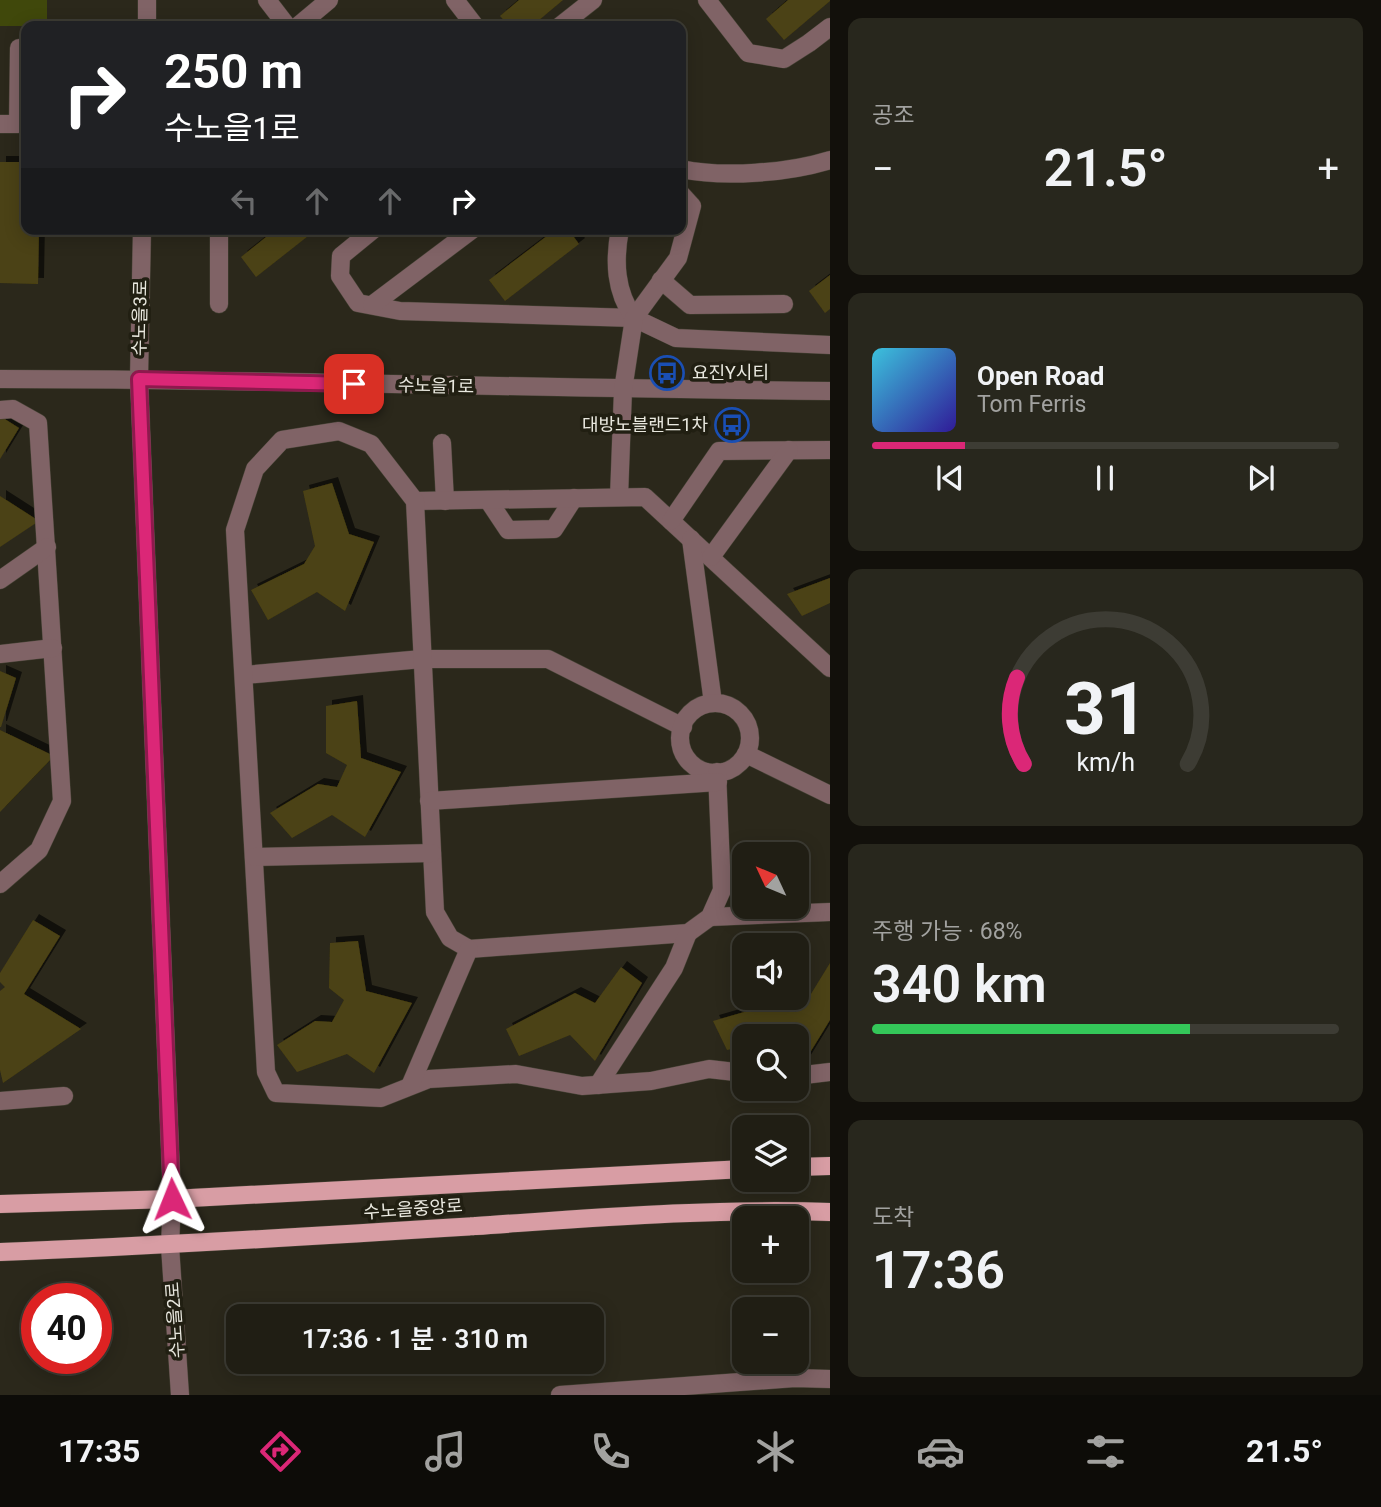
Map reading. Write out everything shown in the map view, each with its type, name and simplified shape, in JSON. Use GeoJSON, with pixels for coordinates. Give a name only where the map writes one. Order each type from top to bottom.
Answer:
{"type":"FeatureCollection","features":[{"type":"Feature","properties":{"kind":"main road"},"geometry":{"type":"LineString","coordinates":[[809,1167],[830,1166]]}},
{"type":"Feature","properties":{"kind":"main road","name":"수노을중앙로"},"geometry":{"type":"LineString","coordinates":[[0,1204],[172,1199],[732,1170]]}},
{"type":"Feature","properties":{"kind":"main road","name":"수노을중앙로"},"geometry":{"type":"LineString","coordinates":[[0,1252],[170,1246],[740,1211],[830,1212]]}},
{"type":"Feature","properties":{"kind":"street"},"geometry":{"type":"LineString","coordinates":[[147,0],[147,21]]}},
{"type":"Feature","properties":{"kind":"street"},"geometry":{"type":"LineString","coordinates":[[267,0],[283,21]]}},
{"type":"Feature","properties":{"kind":"street"},"geometry":{"type":"LineString","coordinates":[[304,21],[329,0]]}},
{"type":"Feature","properties":{"kind":"street"},"geometry":{"type":"LineString","coordinates":[[454,0],[471,21]]}},
{"type":"Feature","properties":{"kind":"street"},"geometry":{"type":"LineString","coordinates":[[566,21],[593,0]]}},
{"type":"Feature","properties":{"kind":"street"},"geometry":{"type":"LineString","coordinates":[[707,0],[748,53],[784,59],[830,27]]}},
{"type":"Feature","properties":{"kind":"street"},"geometry":{"type":"LineString","coordinates":[[0,124],[18,124],[19,48]]}},
{"type":"Feature","properties":{"kind":"street"},"geometry":{"type":"LineString","coordinates":[[686,170],[704,174],[802,169],[830,160]]}},
{"type":"Feature","properties":{"kind":"street"},"geometry":{"type":"LineString","coordinates":[[686,199],[692,206],[686,228]]}},
{"type":"Feature","properties":{"kind":"street","name":"수노을3로"},"geometry":{"type":"LineString","coordinates":[[142,235],[139,379],[172,1199],[170,1246]]}},
{"type":"Feature","properties":{"kind":"street"},"geometry":{"type":"LineString","coordinates":[[219,235],[219,304]]}},
{"type":"Feature","properties":{"kind":"street"},"geometry":{"type":"LineString","coordinates":[[367,235],[341,256],[340,276],[358,303],[400,311],[634,318],[676,338],[830,345]]}},
{"type":"Feature","properties":{"kind":"street"},"geometry":{"type":"LineString","coordinates":[[372,306],[465,235]]}},
{"type":"Feature","properties":{"kind":"street"},"geometry":{"type":"LineString","coordinates":[[620,235],[616,275],[623,302],[634,318]]}},
{"type":"Feature","properties":{"kind":"street"},"geometry":{"type":"LineString","coordinates":[[619,496],[623,390],[634,318],[678,258],[684,235]]}},
{"type":"Feature","properties":{"kind":"street"},"geometry":{"type":"LineString","coordinates":[[661,280],[690,304],[784,304]]}},
{"type":"Feature","properties":{"kind":"street","name":"수노을1로"},"geometry":{"type":"LineString","coordinates":[[0,379],[830,391]]}},
{"type":"Feature","properties":{"kind":"street"},"geometry":{"type":"LineString","coordinates":[[0,410],[13,409],[38,423],[62,801],[38,850],[4,875]]}},
{"type":"Feature","properties":{"kind":"street"},"geometry":{"type":"LineString","coordinates":[[717,777],[722,890],[710,917],[688,933],[469,949],[450,938],[435,912],[415,501],[371,444],[339,431],[282,440],[255,470],[235,530],[266,1072],[276,1093],[381,1098],[429,1079],[516,1074],[583,1086],[651,1081],[709,1069],[732,1072]]}},
{"type":"Feature","properties":{"kind":"street"},"geometry":{"type":"LineString","coordinates":[[442,443],[445,501]]}},
{"type":"Feature","properties":{"kind":"street"},"geometry":{"type":"LineString","coordinates":[[711,557],[789,450]]}},
{"type":"Feature","properties":{"kind":"street"},"geometry":{"type":"LineString","coordinates":[[671,521],[719,451],[830,450]]}},
{"type":"Feature","properties":{"kind":"street"},"geometry":{"type":"LineString","coordinates":[[415,501],[645,497],[830,668]]}},
{"type":"Feature","properties":{"kind":"street"},"geometry":{"type":"LineString","coordinates":[[488,500],[508,530],[554,528],[573,498]]}},
{"type":"Feature","properties":{"kind":"street"},"geometry":{"type":"LineString","coordinates":[[691,539],[713,703]]}},
{"type":"Feature","properties":{"kind":"street"},"geometry":{"type":"LineString","coordinates":[[0,580],[47,547]]}},
{"type":"Feature","properties":{"kind":"street"},"geometry":{"type":"LineString","coordinates":[[0,654],[53,648]]}},
{"type":"Feature","properties":{"kind":"street"},"geometry":{"type":"LineString","coordinates":[[244,674],[422,659],[548,659],[682,727]]}},
{"type":"Feature","properties":{"kind":"street"},"geometry":{"type":"LineString","coordinates":[[429,802],[717,777],[735,767],[746,754],[750,738],[743,716],[724,704],[713,703],[692,712],[682,727],[681,743],[692,764],[717,777]]}},
{"type":"Feature","properties":{"kind":"street"},"geometry":{"type":"LineString","coordinates":[[746,754],[830,795]]}},
{"type":"Feature","properties":{"kind":"street"},"geometry":{"type":"LineString","coordinates":[[254,857],[432,853]]}},
{"type":"Feature","properties":{"kind":"street"},"geometry":{"type":"LineString","coordinates":[[710,917],[830,912]]}},
{"type":"Feature","properties":{"kind":"street"},"geometry":{"type":"LineString","coordinates":[[598,1085],[674,968],[688,933]]}},
{"type":"Feature","properties":{"kind":"street"},"geometry":{"type":"LineString","coordinates":[[410,1086],[469,949]]}},
{"type":"Feature","properties":{"kind":"street"},"geometry":{"type":"LineString","coordinates":[[809,1074],[830,1072]]}},
{"type":"Feature","properties":{"kind":"street"},"geometry":{"type":"LineString","coordinates":[[0,1101],[64,1096]]}},
{"type":"Feature","properties":{"kind":"street","name":"수노을2로"},"geometry":{"type":"LineString","coordinates":[[170,1246],[180,1395]]}},
{"type":"Feature","properties":{"kind":"street"},"geometry":{"type":"LineString","coordinates":[[560,1395],[796,1387],[830,1379]]}},
{"type":"Feature","properties":{"kind":"green space"},"geometry":{"type":"Polygon","coordinates":[[[0,0],[47,0],[47,21],[21,21],[21,26],[0,26],[0,0]]]}},
{"type":"Feature","properties":{"kind":"building"},"geometry":{"type":"Polygon","coordinates":[[[519,0],[563,0],[538,21],[504,21],[500,16],[519,0]]]}},
{"type":"Feature","properties":{"kind":"building"},"geometry":{"type":"Polygon","coordinates":[[[788,0],[830,1],[784,40],[766,19],[788,0]]]}},
{"type":"Feature","properties":{"kind":"building"},"geometry":{"type":"Polygon","coordinates":[[[0,162],[21,162],[21,235],[39,235],[38,284],[0,283],[0,162]]]}},
{"type":"Feature","properties":{"kind":"building"},"geometry":{"type":"Polygon","coordinates":[[[268,235],[309,235],[256,277],[241,257],[268,235]]]}},
{"type":"Feature","properties":{"kind":"building"},"geometry":{"type":"Polygon","coordinates":[[[548,235],[572,235],[579,244],[505,301],[489,280],[548,235]]]}},
{"type":"Feature","properties":{"kind":"building"},"geometry":{"type":"Polygon","coordinates":[[[830,275],[830,309],[825,313],[809,291],[830,275]]]}},
{"type":"Feature","properties":{"kind":"building"},"geometry":{"type":"Polygon","coordinates":[[[0,416],[19,428],[0,459],[0,416]]]}},
{"type":"Feature","properties":{"kind":"building"},"geometry":{"type":"Polygon","coordinates":[[[332,483],[349,534],[374,542],[345,611],[317,592],[268,620],[251,590],[304,564],[315,546],[303,491],[332,483]]]}},
{"type":"Feature","properties":{"kind":"building"},"geometry":{"type":"Polygon","coordinates":[[[0,496],[39,521],[0,547],[0,496]]]}},
{"type":"Feature","properties":{"kind":"building"},"geometry":{"type":"Polygon","coordinates":[[[830,578],[830,603],[802,616],[787,594],[830,578]]]}},
{"type":"Feature","properties":{"kind":"building"},"geometry":{"type":"Polygon","coordinates":[[[0,671],[16,678],[1,727],[0,727],[0,671]]]}},
{"type":"Feature","properties":{"kind":"building"},"geometry":{"type":"Polygon","coordinates":[[[357,701],[361,758],[401,772],[365,837],[332,815],[292,838],[270,813],[318,784],[337,787],[347,765],[326,753],[326,706],[357,701]]]}},
{"type":"Feature","properties":{"kind":"building"},"geometry":{"type":"Polygon","coordinates":[[[0,730],[54,756],[0,812],[0,730]]]}},
{"type":"Feature","properties":{"kind":"building"},"geometry":{"type":"Polygon","coordinates":[[[33,920],[60,936],[24,994],[81,1029],[3,1083],[0,1070],[0,991],[5,987],[0,982],[0,973],[33,920]]]}},
{"type":"Feature","properties":{"kind":"building"},"geometry":{"type":"Polygon","coordinates":[[[358,941],[366,991],[412,1003],[374,1073],[347,1054],[297,1072],[277,1045],[315,1021],[332,1022],[344,1000],[329,988],[330,943],[358,941]]]}},
{"type":"Feature","properties":{"kind":"building"},"geometry":{"type":"Polygon","coordinates":[[[830,963],[830,1020],[809,1054],[809,1024],[732,1024],[732,1049],[727,1050],[713,1021],[751,1010],[809,1010],[809,997],[830,963]]]}},
{"type":"Feature","properties":{"kind":"building"},"geometry":{"type":"Polygon","coordinates":[[[621,967],[642,983],[595,1061],[570,1035],[519,1056],[506,1029],[575,993],[595,1003],[621,967]]]}},
{"type":"Feature","properties":{"kind":"place","name":"요진Y시티"},"geometry":{"type":"Point","coordinates":[667,373]}},
{"type":"Feature","properties":{"kind":"place","name":"대방노블랜드1차"},"geometry":{"type":"Point","coordinates":[732,425]}},
{"type":"Feature","properties":{"kind":"route"},"geometry":{"type":"LineString","coordinates":[[172,1199],[139,379],[354,384]]}}]}
